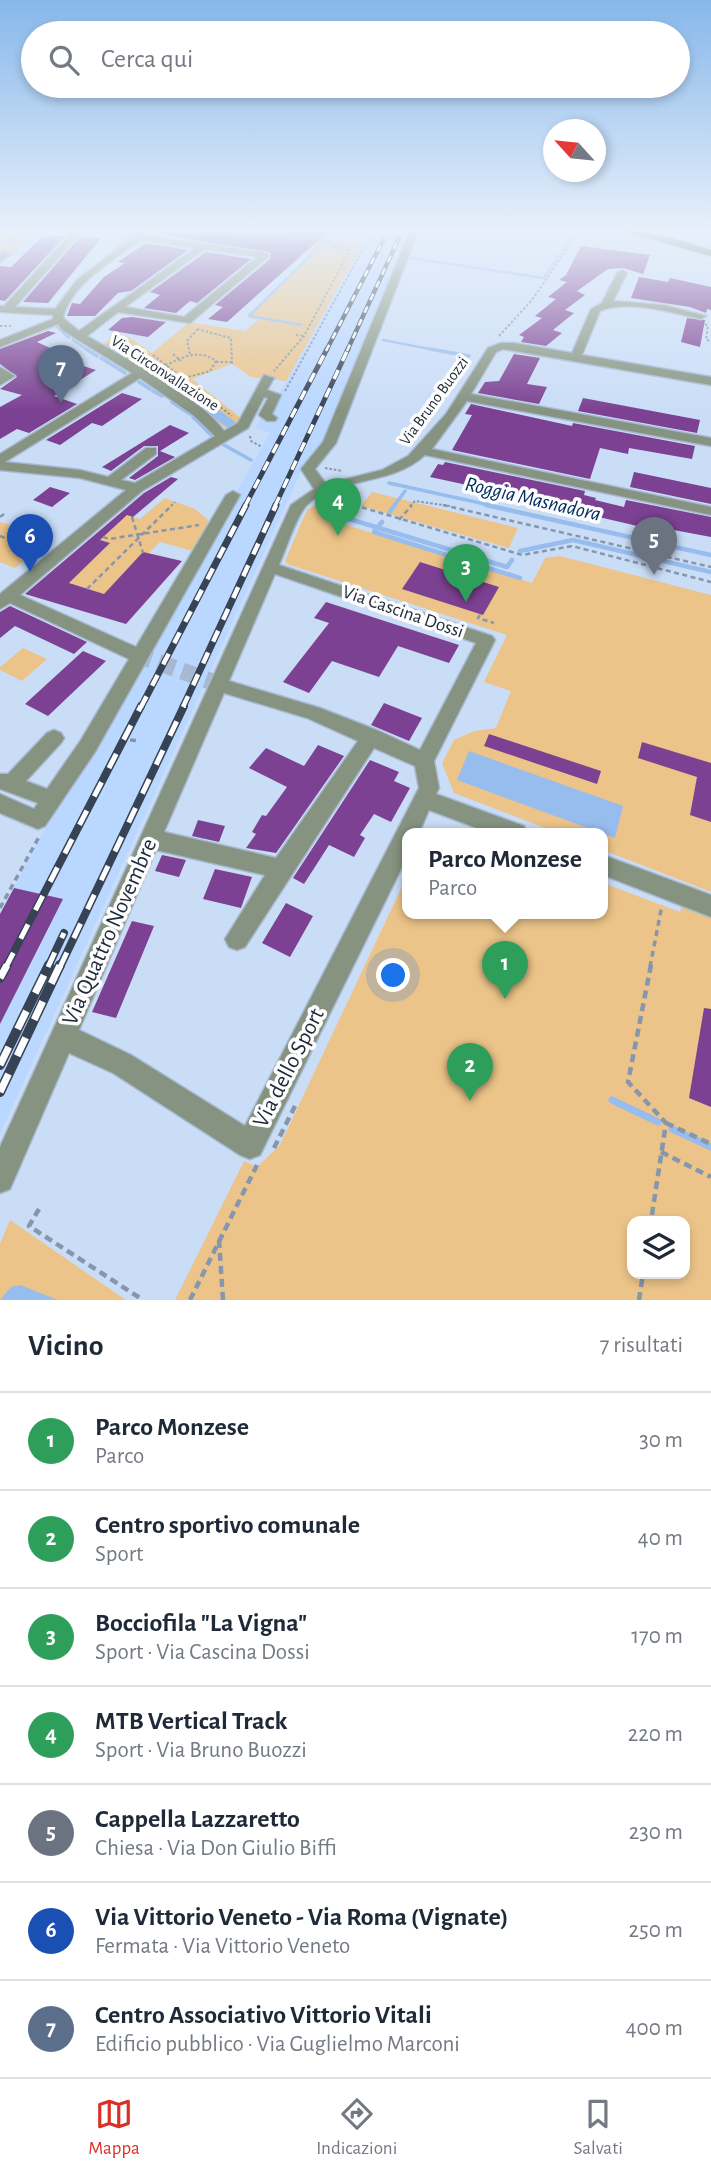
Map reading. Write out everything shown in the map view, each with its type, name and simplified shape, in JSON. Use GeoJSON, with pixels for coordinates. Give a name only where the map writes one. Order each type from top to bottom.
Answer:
{"type":"FeatureCollection","features":[{"type":"Feature","properties":{"kind":"street"},"geometry":{"type":"LineString","coordinates":[[0,320],[24,290]]}},
{"type":"Feature","properties":{"kind":"street"},"geometry":{"type":"LineString","coordinates":[[0,344],[58,316],[79,290]]}},
{"type":"Feature","properties":{"kind":"street"},"geometry":{"type":"LineString","coordinates":[[79,336],[144,290]]}},
{"type":"Feature","properties":{"kind":"street"},"geometry":{"type":"LineString","coordinates":[[117,309],[186,321],[224,290]]}},
{"type":"Feature","properties":{"kind":"street"},"geometry":{"type":"LineString","coordinates":[[323,491],[308,469],[329,443],[391,290]]}},
{"type":"Feature","properties":{"kind":"street"},"geometry":{"type":"LineString","coordinates":[[607,304],[614,290]]}},
{"type":"Feature","properties":{"kind":"street"},"geometry":{"type":"LineString","coordinates":[[575,358],[597,309],[607,304],[662,310],[672,318],[700,318]]}},
{"type":"Feature","properties":{"kind":"street"},"geometry":{"type":"LineString","coordinates":[[6,309],[58,316]]}},
{"type":"Feature","properties":{"kind":"street","name":"Via Circonvallazione"},"geometry":{"type":"LineString","coordinates":[[58,316],[79,336],[194,408],[215,425],[221,436]]}},
{"type":"Feature","properties":{"kind":"street"},"geometry":{"type":"LineString","coordinates":[[500,342],[575,358],[711,381]]}},
{"type":"Feature","properties":{"kind":"street","name":"Via Bruno Buozzi"},"geometry":{"type":"LineString","coordinates":[[270,567],[297,507],[308,497],[390,472],[424,451],[500,342]]}},
{"type":"Feature","properties":{"kind":"street"},"geometry":{"type":"LineString","coordinates":[[0,370],[9,376],[0,381]]}},
{"type":"Feature","properties":{"kind":"street"},"geometry":{"type":"LineString","coordinates":[[0,460],[139,374]]}},
{"type":"Feature","properties":{"kind":"street"},"geometry":{"type":"LineString","coordinates":[[135,654],[4,600],[137,488],[243,425],[268,377]]}},
{"type":"Feature","properties":{"kind":"street"},"geometry":{"type":"LineString","coordinates":[[260,393],[275,395],[265,415],[271,418]]}},
{"type":"Feature","properties":{"kind":"street"},"geometry":{"type":"LineString","coordinates":[[462,396],[711,442]]}},
{"type":"Feature","properties":{"kind":"street"},"geometry":{"type":"LineString","coordinates":[[111,481],[151,451]]}},
{"type":"Feature","properties":{"kind":"street"},"geometry":{"type":"LineString","coordinates":[[424,451],[711,511]]}},
{"type":"Feature","properties":{"kind":"street"},"geometry":{"type":"LineString","coordinates":[[0,466],[44,468],[137,488]]}},
{"type":"Feature","properties":{"kind":"street"},"geometry":{"type":"LineString","coordinates":[[0,803],[38,820],[88,746],[233,495]]}},
{"type":"Feature","properties":{"kind":"street","name":"Via Cascina Dossi"},"geometry":{"type":"LineString","coordinates":[[270,567],[490,631],[424,761]]}},
{"type":"Feature","properties":{"kind":"street","name":"Via Quattro Novembre"},"geometry":{"type":"LineString","coordinates":[[0,1179],[270,567]]}},
{"type":"Feature","properties":{"kind":"street"},"geometry":{"type":"LineString","coordinates":[[218,684],[250,692],[372,736],[424,761]]}},
{"type":"Feature","properties":{"kind":"street"},"geometry":{"type":"LineString","coordinates":[[237,939],[281,869],[372,736]]}},
{"type":"Feature","properties":{"kind":"street"},"geometry":{"type":"LineString","coordinates":[[52,800],[5,782],[54,738]]}},
{"type":"Feature","properties":{"kind":"street","name":"Via dello Sport"},"geometry":{"type":"LineString","coordinates":[[411,828],[429,788],[424,761]]}},
{"type":"Feature","properties":{"kind":"street"},"geometry":{"type":"LineString","coordinates":[[425,799],[503,828]]}},
{"type":"Feature","properties":{"kind":"street"},"geometry":{"type":"LineString","coordinates":[[150,839],[281,869]]}},
{"type":"Feature","properties":{"kind":"street","name":"Via dello Sport"},"geometry":{"type":"LineString","coordinates":[[64,1037],[121,1064],[250,1146],[402,846]]}},
{"type":"Feature","properties":{"kind":"street"},"geometry":{"type":"LineString","coordinates":[[608,867],[711,905]]}},
{"type":"Feature","properties":{"kind":"path"},"geometry":{"type":"LineString","coordinates":[[268,377],[304,336],[329,290]]}},
{"type":"Feature","properties":{"kind":"path"},"geometry":{"type":"LineString","coordinates":[[271,418],[341,290]]}},
{"type":"Feature","properties":{"kind":"path"},"geometry":{"type":"LineString","coordinates":[[500,342],[539,290]]}},
{"type":"Feature","properties":{"kind":"path"},"geometry":{"type":"LineString","coordinates":[[700,318],[708,326],[706,339],[711,342]]}},
{"type":"Feature","properties":{"kind":"path"},"geometry":{"type":"LineString","coordinates":[[168,366],[176,358],[190,354],[206,355],[216,362],[232,363],[231,338],[198,329],[186,321]]}},
{"type":"Feature","properties":{"kind":"path"},"geometry":{"type":"LineString","coordinates":[[190,354],[187,341],[198,329]]}},
{"type":"Feature","properties":{"kind":"path"},"geometry":{"type":"LineString","coordinates":[[296,335],[304,336]]}},
{"type":"Feature","properties":{"kind":"path"},"geometry":{"type":"LineString","coordinates":[[173,354],[181,361]]}},
{"type":"Feature","properties":{"kind":"path"},"geometry":{"type":"LineString","coordinates":[[153,355],[243,425]]}},
{"type":"Feature","properties":{"kind":"path"},"geometry":{"type":"LineString","coordinates":[[184,378],[213,370],[216,362]]}},
{"type":"Feature","properties":{"kind":"path"},"geometry":{"type":"LineString","coordinates":[[317,468],[345,471]]}},
{"type":"Feature","properties":{"kind":"path"},"geometry":{"type":"LineString","coordinates":[[356,487],[348,497],[350,503],[522,555],[572,547],[711,582]]}},
{"type":"Feature","properties":{"kind":"path"},"geometry":{"type":"LineString","coordinates":[[399,520],[415,501],[423,500],[711,567]]}},
{"type":"Feature","properties":{"kind":"path"},"geometry":{"type":"LineString","coordinates":[[87,589],[139,534],[175,502]]}},
{"type":"Feature","properties":{"kind":"path"},"geometry":{"type":"LineString","coordinates":[[0,517],[4,514]]}},
{"type":"Feature","properties":{"kind":"path"},"geometry":{"type":"LineString","coordinates":[[132,516],[142,552]]}},
{"type":"Feature","properties":{"kind":"path"},"geometry":{"type":"LineString","coordinates":[[103,537],[109,539],[205,524]]}},
{"type":"Feature","properties":{"kind":"path"},"geometry":{"type":"LineString","coordinates":[[0,537],[55,557]]}},
{"type":"Feature","properties":{"kind":"path"},"geometry":{"type":"LineString","coordinates":[[480,615],[478,618],[490,631]]}},
{"type":"Feature","properties":{"kind":"path"},"geometry":{"type":"LineString","coordinates":[[130,740],[140,741]]}},
{"type":"Feature","properties":{"kind":"path"},"geometry":{"type":"LineString","coordinates":[[0,908],[23,872],[44,828]]}},
{"type":"Feature","properties":{"kind":"path"},"geometry":{"type":"LineString","coordinates":[[665,888],[628,1082],[666,1123],[711,1144]]}},
{"type":"Feature","properties":{"kind":"path"},"geometry":{"type":"LineString","coordinates":[[652,1216],[666,1123]]}},
{"type":"Feature","properties":{"kind":"path"},"geometry":{"type":"LineString","coordinates":[[661,1152],[711,1177]]}},
{"type":"Feature","properties":{"kind":"path"},"geometry":{"type":"LineString","coordinates":[[39,1209],[29,1226],[143,1300]]}},
{"type":"Feature","properties":{"kind":"path"},"geometry":{"type":"LineString","coordinates":[[219,1240],[223,1300]]}},
{"type":"Feature","properties":{"kind":"path"},"geometry":{"type":"LineString","coordinates":[[639,1300],[642,1279]]}},
{"type":"Feature","properties":{"kind":"shaded area"},"geometry":{"type":"Polygon","coordinates":[[[274,290],[337,290],[286,381],[251,377],[232,364],[192,379],[242,419],[227,429],[197,405],[100,346],[117,334],[127,336],[152,353],[189,322],[245,331],[258,320],[246,317],[274,290]]]}},
{"type":"Feature","properties":{"kind":"shaded area"},"geometry":{"type":"Polygon","coordinates":[[[337,290],[396,290],[334,444],[303,467],[0,1134],[0,914],[58,804],[270,433],[256,427],[271,398],[277,398],[337,290]]]}},
{"type":"Feature","properties":{"kind":"shaded area"},"geometry":{"type":"Polygon","coordinates":[[[117,337],[124,338],[238,424],[229,429],[198,405],[106,345],[117,337]]]}},
{"type":"Feature","properties":{"kind":"shaded area"},"geometry":{"type":"Polygon","coordinates":[[[372,492],[518,528],[509,548],[361,506],[372,492]]]}},
{"type":"Feature","properties":{"kind":"shaded area"},"geometry":{"type":"Polygon","coordinates":[[[165,498],[195,509],[209,521],[193,551],[160,542],[149,553],[143,553],[104,594],[69,583],[109,544],[100,540],[127,515],[140,519],[165,498]]]}},
{"type":"Feature","properties":{"kind":"shaded area"},"geometry":{"type":"Polygon","coordinates":[[[326,498],[340,523],[532,583],[545,558],[560,556],[711,595],[711,892],[608,852],[608,828],[545,828],[454,793],[442,763],[454,740],[474,731],[496,728],[511,691],[484,682],[507,635],[287,564],[285,561],[307,510],[326,498]]]}},
{"type":"Feature","properties":{"kind":"shaded area"},"geometry":{"type":"Polygon","coordinates":[[[0,522],[52,538],[15,568],[0,562],[0,522]]]}},
{"type":"Feature","properties":{"kind":"shaded area"},"geometry":{"type":"Polygon","coordinates":[[[23,648],[47,659],[22,681],[0,670],[0,667],[23,648]]]}},
{"type":"Feature","properties":{"kind":"shaded area"},"geometry":{"type":"Polygon","coordinates":[[[469,751],[623,806],[615,838],[608,835],[608,828],[588,828],[457,780],[469,751]]]}},
{"type":"Feature","properties":{"kind":"shaded area"},"geometry":{"type":"Polygon","coordinates":[[[608,885],[680,912],[682,905],[711,917],[711,1300],[175,1300],[244,1161],[257,1167],[280,1145],[402,887],[402,919],[608,919],[608,885]]]}},
{"type":"Feature","properties":{"kind":"shaded area"},"geometry":{"type":"Polygon","coordinates":[[[10,1220],[126,1300],[0,1300],[0,1244],[10,1220]]]}},
{"type":"Feature","properties":{"kind":"shaded area"},"geometry":{"type":"Polygon","coordinates":[[[20,1285],[58,1300],[0,1300],[11,1287],[20,1285]]]}},
{"type":"Feature","properties":{"kind":"building"},"geometry":{"type":"Polygon","coordinates":[[[0,290],[15,290],[5,301],[0,300],[0,290]]]}},
{"type":"Feature","properties":{"kind":"building"},"geometry":{"type":"Polygon","coordinates":[[[34,290],[59,290],[48,303],[23,302],[34,290]]]}},
{"type":"Feature","properties":{"kind":"building"},"geometry":{"type":"Polygon","coordinates":[[[93,290],[133,290],[118,293],[95,316],[67,316],[72,303],[80,304],[93,290]]]}},
{"type":"Feature","properties":{"kind":"building"},"geometry":{"type":"Polygon","coordinates":[[[153,290],[213,290],[197,303],[190,301],[176,313],[144,308],[160,295],[150,292],[153,290]]]}},
{"type":"Feature","properties":{"kind":"building"},"geometry":{"type":"Polygon","coordinates":[[[233,290],[263,290],[227,322],[208,319],[223,307],[215,305],[233,290]]]}},
{"type":"Feature","properties":{"kind":"building"},"geometry":{"type":"Polygon","coordinates":[[[557,290],[579,290],[577,291],[585,295],[565,310],[574,313],[553,330],[562,333],[546,346],[521,342],[524,337],[519,335],[542,318],[535,316],[556,299],[548,297],[557,290]]]}},
{"type":"Feature","properties":{"kind":"building"},"geometry":{"type":"Polygon","coordinates":[[[634,290],[711,290],[711,310],[707,309],[706,313],[690,307],[631,298],[634,290]]]}},
{"type":"Feature","properties":{"kind":"building"},"geometry":{"type":"Polygon","coordinates":[[[122,318],[166,322],[148,337],[108,330],[122,318]]]}},
{"type":"Feature","properties":{"kind":"building"},"geometry":{"type":"Polygon","coordinates":[[[687,318],[705,320],[700,347],[681,342],[687,318]]]}},
{"type":"Feature","properties":{"kind":"building"},"geometry":{"type":"Polygon","coordinates":[[[48,331],[56,333],[37,342],[81,362],[77,364],[96,370],[54,396],[77,404],[29,433],[17,429],[0,439],[0,407],[22,395],[0,389],[17,377],[0,364],[0,349],[48,331]]]}},
{"type":"Feature","properties":{"kind":"building"},"geometry":{"type":"Polygon","coordinates":[[[514,354],[540,358],[527,384],[547,387],[539,404],[478,393],[485,382],[499,381],[514,354]]]}},
{"type":"Feature","properties":{"kind":"building"},"geometry":{"type":"Polygon","coordinates":[[[122,393],[142,399],[102,426],[92,423],[60,445],[46,440],[122,393]]]}},
{"type":"Feature","properties":{"kind":"building"},"geometry":{"type":"Polygon","coordinates":[[[583,398],[700,420],[697,433],[578,411],[583,398]]]}},
{"type":"Feature","properties":{"kind":"building"},"geometry":{"type":"Polygon","coordinates":[[[471,404],[572,426],[573,423],[695,446],[692,459],[629,448],[628,454],[600,448],[590,479],[452,450],[472,415],[465,414],[471,404]]]}},
{"type":"Feature","properties":{"kind":"building"},"geometry":{"type":"Polygon","coordinates":[[[170,425],[189,433],[160,451],[175,457],[135,480],[129,478],[158,456],[158,446],[144,446],[111,471],[102,467],[170,425]]]}},
{"type":"Feature","properties":{"kind":"building"},"geometry":{"type":"Polygon","coordinates":[[[445,462],[585,491],[584,495],[596,498],[595,500],[624,507],[626,500],[711,517],[711,537],[647,525],[646,528],[573,511],[574,508],[430,477],[438,464],[443,465],[445,462]]]}},
{"type":"Feature","properties":{"kind":"building"},"geometry":{"type":"Polygon","coordinates":[[[634,472],[711,488],[711,504],[630,487],[634,472]]]}},
{"type":"Feature","properties":{"kind":"building"},"geometry":{"type":"Polygon","coordinates":[[[171,477],[178,479],[133,517],[127,515],[100,540],[110,543],[69,583],[104,594],[143,552],[182,561],[126,624],[25,594],[144,493],[171,477]]]}},
{"type":"Feature","properties":{"kind":"building"},"geometry":{"type":"Polygon","coordinates":[[[50,487],[70,493],[52,507],[33,500],[50,487]]]}},
{"type":"Feature","properties":{"kind":"building"},"geometry":{"type":"Polygon","coordinates":[[[420,562],[499,587],[483,615],[402,589],[420,562]]]}},
{"type":"Feature","properties":{"kind":"building"},"geometry":{"type":"Polygon","coordinates":[[[326,602],[459,645],[449,663],[398,646],[379,677],[332,661],[309,693],[283,682],[329,623],[314,618],[326,602]]]}},
{"type":"Feature","properties":{"kind":"building"},"geometry":{"type":"Polygon","coordinates":[[[10,606],[87,642],[74,654],[15,626],[0,638],[0,612],[10,606]]]}},
{"type":"Feature","properties":{"kind":"building"},"geometry":{"type":"Polygon","coordinates":[[[83,651],[106,661],[48,716],[25,704],[83,651]]]}},
{"type":"Feature","properties":{"kind":"building"},"geometry":{"type":"Polygon","coordinates":[[[384,703],[422,718],[409,741],[371,725],[384,703]]]}},
{"type":"Feature","properties":{"kind":"building"},"geometry":{"type":"Polygon","coordinates":[[[489,734],[601,771],[597,784],[484,746],[489,734]]]}},
{"type":"Feature","properties":{"kind":"building"},"geometry":{"type":"Polygon","coordinates":[[[642,742],[711,763],[711,822],[690,815],[697,777],[638,758],[642,742]]]}},
{"type":"Feature","properties":{"kind":"building"},"geometry":{"type":"Polygon","coordinates":[[[318,745],[344,756],[276,853],[246,848],[256,834],[252,832],[262,815],[266,816],[287,787],[249,768],[266,748],[304,766],[318,745]]]}},
{"type":"Feature","properties":{"kind":"building"},"geometry":{"type":"Polygon","coordinates":[[[370,760],[399,772],[394,781],[410,788],[391,822],[374,814],[360,835],[365,838],[354,857],[329,845],[304,884],[293,878],[370,760]]]}},
{"type":"Feature","properties":{"kind":"building"},"geometry":{"type":"Polygon","coordinates":[[[198,820],[225,826],[219,842],[192,836],[198,820]]]}},
{"type":"Feature","properties":{"kind":"building"},"geometry":{"type":"Polygon","coordinates":[[[162,855],[186,860],[179,877],[155,871],[162,855]]]}},
{"type":"Feature","properties":{"kind":"building"},"geometry":{"type":"Polygon","coordinates":[[[215,869],[252,877],[241,908],[203,899],[215,869]]]}},
{"type":"Feature","properties":{"kind":"building"},"geometry":{"type":"Polygon","coordinates":[[[14,888],[63,899],[0,1024],[0,914],[14,888]]]}},
{"type":"Feature","properties":{"kind":"building"},"geometry":{"type":"Polygon","coordinates":[[[286,903],[313,916],[290,957],[262,943],[286,903]]]}},
{"type":"Feature","properties":{"kind":"building"},"geometry":{"type":"Polygon","coordinates":[[[132,921],[154,926],[116,1018],[92,1012],[132,921]]]}},
{"type":"Feature","properties":{"kind":"building"},"geometry":{"type":"Polygon","coordinates":[[[704,1008],[711,1009],[711,1107],[689,1098],[704,1008]]]}},
{"type":"Feature","properties":{"kind":"waterway"},"geometry":{"type":"LineString","coordinates":[[276,290],[249,316],[302,325]]}},
{"type":"Feature","properties":{"kind":"waterway"},"geometry":{"type":"LineString","coordinates":[[54,324],[69,338]]}},
{"type":"Feature","properties":{"kind":"waterway"},"geometry":{"type":"LineString","coordinates":[[73,340],[87,350]]}},
{"type":"Feature","properties":{"kind":"waterway"},"geometry":{"type":"LineString","coordinates":[[383,340],[440,351]]}},
{"type":"Feature","properties":{"kind":"waterway"},"geometry":{"type":"LineString","coordinates":[[430,349],[469,356]]}},
{"type":"Feature","properties":{"kind":"waterway"},"geometry":{"type":"LineString","coordinates":[[87,350],[97,356]]}},
{"type":"Feature","properties":{"kind":"waterway"},"geometry":{"type":"LineString","coordinates":[[101,358],[125,373]]}},
{"type":"Feature","properties":{"kind":"waterway"},"geometry":{"type":"LineString","coordinates":[[139,382],[150,389]]}},
{"type":"Feature","properties":{"kind":"waterway"},"geometry":{"type":"LineString","coordinates":[[153,391],[162,396]]}},
{"type":"Feature","properties":{"kind":"waterway"},"geometry":{"type":"LineString","coordinates":[[172,402],[190,414]]}},
{"type":"Feature","properties":{"kind":"waterway"},"geometry":{"type":"LineString","coordinates":[[193,417],[200,424]]}},
{"type":"Feature","properties":{"kind":"waterway"},"geometry":{"type":"LineString","coordinates":[[202,426],[211,435]]}},
{"type":"Feature","properties":{"kind":"waterway"},"geometry":{"type":"LineString","coordinates":[[224,445],[251,460]]}},
{"type":"Feature","properties":{"kind":"waterway","name":"Roggia Masnadora"},"geometry":{"type":"LineString","coordinates":[[389,483],[494,506]]}},
{"type":"Feature","properties":{"kind":"waterway"},"geometry":{"type":"LineString","coordinates":[[394,506],[405,491]]}},
{"type":"Feature","properties":{"kind":"waterway"},"geometry":{"type":"LineString","coordinates":[[338,505],[346,518],[378,528]]}},
{"type":"Feature","properties":{"kind":"waterway"},"geometry":{"type":"LineString","coordinates":[[389,513],[395,505]]}},
{"type":"Feature","properties":{"kind":"waterway","name":"Roggia Masnadora"},"geometry":{"type":"LineString","coordinates":[[486,505],[711,555]]}},
{"type":"Feature","properties":{"kind":"waterway"},"geometry":{"type":"LineString","coordinates":[[378,528],[382,522]]}},
{"type":"Feature","properties":{"kind":"waterway"},"geometry":{"type":"LineString","coordinates":[[378,528],[507,567],[512,560]]}},
{"type":"Feature","properties":{"kind":"waterway"},"geometry":{"type":"LineString","coordinates":[[378,528],[374,532],[520,578]]}},
{"type":"Feature","properties":{"kind":"waterway"},"geometry":{"type":"LineString","coordinates":[[520,551],[573,540],[711,572]]}},
{"type":"Feature","properties":{"kind":"waterway"},"geometry":{"type":"LineString","coordinates":[[612,1100],[658,1122]]}},
{"type":"Feature","properties":{"kind":"waterway"},"geometry":{"type":"LineString","coordinates":[[672,1129],[711,1147]]}},
{"type":"Feature","properties":{"kind":"tunnel"},"geometry":{"type":"LineString","coordinates":[[135,654],[218,684]]}},
{"type":"Feature","properties":{"kind":"railway"},"geometry":{"type":"LineString","coordinates":[[326,351],[358,290]]}},
{"type":"Feature","properties":{"kind":"railway"},"geometry":{"type":"LineString","coordinates":[[347,351],[375,290]]}},
{"type":"Feature","properties":{"kind":"railway"},"geometry":{"type":"LineString","coordinates":[[245,506],[327,349]]}},
{"type":"Feature","properties":{"kind":"railway"},"geometry":{"type":"LineString","coordinates":[[275,506],[348,349]]}},
{"type":"Feature","properties":{"kind":"railway"},"geometry":{"type":"LineString","coordinates":[[141,707],[246,505]]}},
{"type":"Feature","properties":{"kind":"railway"},"geometry":{"type":"LineString","coordinates":[[183,707],[276,505]]}},
{"type":"Feature","properties":{"kind":"railway"},"geometry":{"type":"LineString","coordinates":[[6,967],[141,706]]}},
{"type":"Feature","properties":{"kind":"railway"},"geometry":{"type":"LineString","coordinates":[[60,967],[184,706]]}},
{"type":"Feature","properties":{"kind":"railway"},"geometry":{"type":"LineString","coordinates":[[48,967],[64,933]]}},
{"type":"Feature","properties":{"kind":"railway"},"geometry":{"type":"LineString","coordinates":[[0,978],[7,965]]}},
{"type":"Feature","properties":{"kind":"railway"},"geometry":{"type":"LineString","coordinates":[[0,1065],[49,965]]}},
{"type":"Feature","properties":{"kind":"railway"},"geometry":{"type":"LineString","coordinates":[[0,1092],[60,965]]}},
{"type":"Feature","properties":{"kind":"place","name":"Centro Associativo Vittorio Vitali"},"geometry":{"type":"Point","coordinates":[61,403]}},
{"type":"Feature","properties":{"kind":"place","name":"MTB Vertical Track"},"geometry":{"type":"Point","coordinates":[338,536]}},
{"type":"Feature","properties":{"kind":"place","name":"Via Vittorio Veneto - Via Roma (Vignate)"},"geometry":{"type":"Point","coordinates":[30,572]}},
{"type":"Feature","properties":{"kind":"place","name":"Cappella Lazzaretto"},"geometry":{"type":"Point","coordinates":[654,575]}},
{"type":"Feature","properties":{"kind":"place","name":"Bocciofila \"La Vigna\""},"geometry":{"type":"Point","coordinates":[466,602]}},
{"type":"Feature","properties":{"kind":"place","name":"Parco Monzese"},"geometry":{"type":"Point","coordinates":[505,999]}},
{"type":"Feature","properties":{"kind":"place","name":"Centro sportivo comunale"},"geometry":{"type":"Point","coordinates":[470,1101]}}]}
